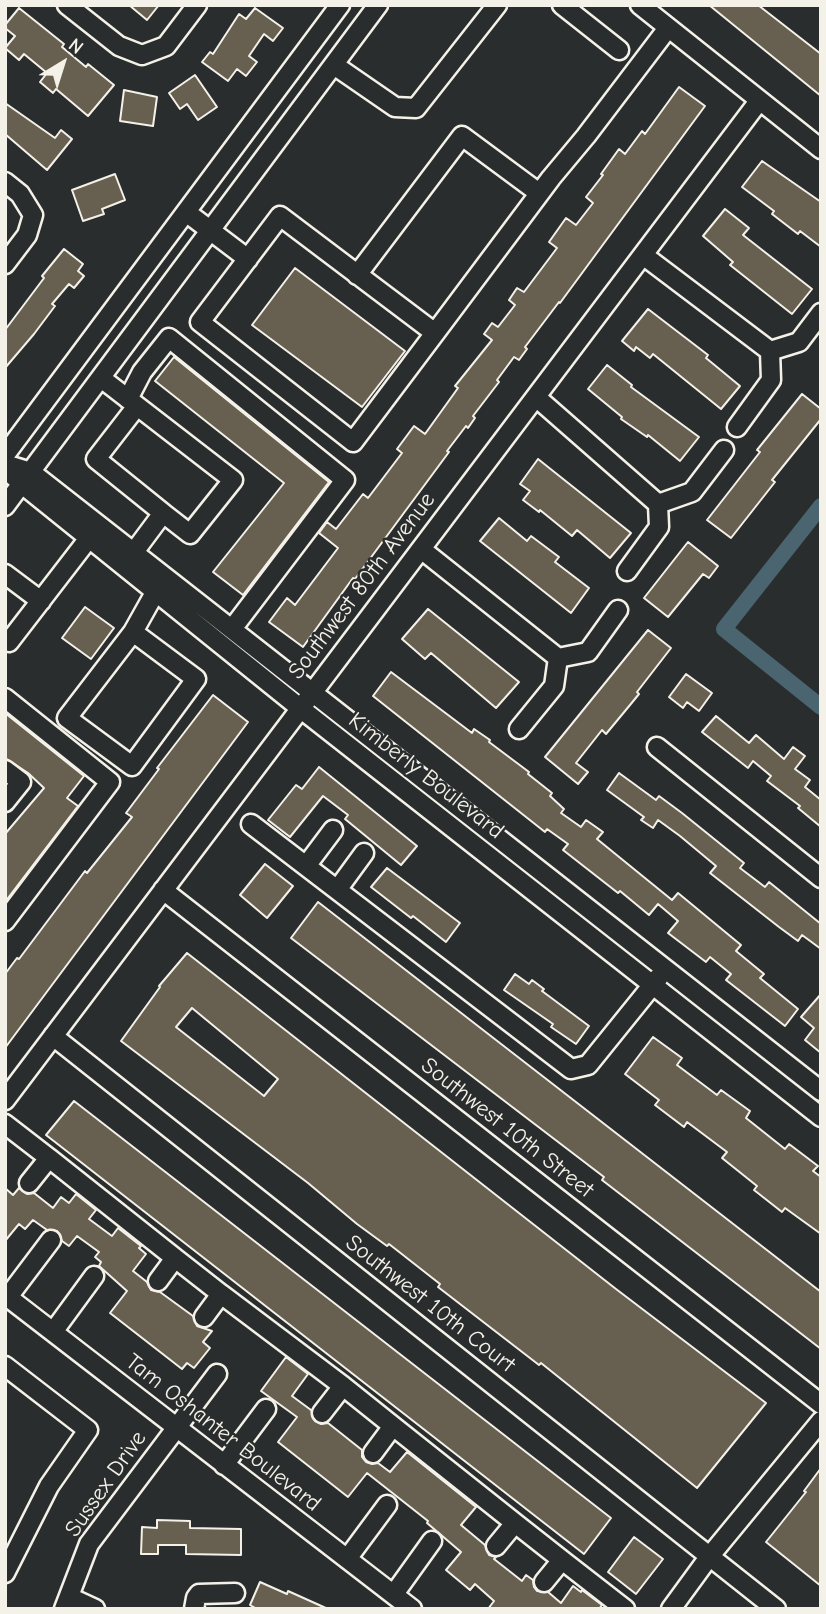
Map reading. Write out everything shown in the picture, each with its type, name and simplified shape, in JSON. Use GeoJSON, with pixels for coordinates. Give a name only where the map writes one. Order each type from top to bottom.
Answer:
{"type":"FeatureCollection","features":[{"type":"Feature","properties":{"kind":"street"},"geometry":{"type":"LineString","coordinates":[[67,5],[119,46],[142,55],[166,46],[197,5]]}},
{"type":"Feature","properties":{"kind":"street"},"geometry":{"type":"LineString","coordinates":[[5,455],[340,5]]}},
{"type":"Feature","properties":{"kind":"street"},"geometry":{"type":"LineString","coordinates":[[5,506],[378,5]]}},
{"type":"Feature","properties":{"kind":"street"},"geometry":{"type":"LineString","coordinates":[[334,65],[395,107],[416,108],[497,5]]}},
{"type":"Feature","properties":{"kind":"street"},"geometry":{"type":"LineString","coordinates":[[562,5],[620,50]]}},
{"type":"Feature","properties":{"kind":"street"},"geometry":{"type":"LineString","coordinates":[[639,5],[821,149]]}},
{"type":"Feature","properties":{"kind":"street"},"geometry":{"type":"LineString","coordinates":[[435,333],[280,216],[200,322],[353,442],[435,333],[539,193],[668,28]]}},
{"type":"Feature","properties":{"kind":"street","name":"Southwest 80th Avenue"},"geometry":{"type":"LineString","coordinates":[[5,1100],[759,102]]}},
{"type":"Feature","properties":{"kind":"street"},"geometry":{"type":"LineString","coordinates":[[357,275],[462,136],[539,193]]}},
{"type":"Feature","properties":{"kind":"street"},"geometry":{"type":"LineString","coordinates":[[5,182],[20,194],[33,215],[27,235],[5,264]]}},
{"type":"Feature","properties":{"kind":"street"},"geometry":{"type":"LineString","coordinates":[[186,212],[248,259]]}},
{"type":"Feature","properties":{"kind":"street"},"geometry":{"type":"LineString","coordinates":[[643,255],[770,351]]}},
{"type":"Feature","properties":{"kind":"street"},"geometry":{"type":"LineString","coordinates":[[770,351],[799,342],[821,313]]}},
{"type":"Feature","properties":{"kind":"street"},"geometry":{"type":"LineString","coordinates":[[101,377],[133,402],[233,480],[190,534],[96,459],[133,402],[142,372],[169,338],[345,480],[232,629]]}},
{"type":"Feature","properties":{"kind":"street"},"geometry":{"type":"LineString","coordinates":[[737,428],[771,380],[770,351]]}},
{"type":"Feature","properties":{"kind":"street"},"geometry":{"type":"LineString","coordinates":[[536,397],[658,504],[659,527],[627,571]]}},
{"type":"Feature","properties":{"kind":"street"},"geometry":{"type":"LineString","coordinates":[[658,504],[692,492],[724,450]]}},
{"type":"Feature","properties":{"kind":"street","name":"Kimberly Boulevard"},"geometry":{"type":"LineString","coordinates":[[5,466],[26,478],[160,584],[300,708],[821,1117]]}},
{"type":"Feature","properties":{"kind":"street"},"geometry":{"type":"LineString","coordinates":[[128,559],[163,513]]}},
{"type":"Feature","properties":{"kind":"street"},"geometry":{"type":"LineString","coordinates":[[5,639],[9,642],[94,532]]}},
{"type":"Feature","properties":{"kind":"street"},"geometry":{"type":"LineString","coordinates":[[421,549],[558,658],[588,652],[618,610]]}},
{"type":"Feature","properties":{"kind":"street"},"geometry":{"type":"LineString","coordinates":[[5,573],[41,601]]}},
{"type":"Feature","properties":{"kind":"street"},"geometry":{"type":"LineString","coordinates":[[133,632],[196,679],[132,766],[67,718],[133,632],[160,584]]}},
{"type":"Feature","properties":{"kind":"street","name":"Kimberly Boulevard"},"geometry":{"type":"LineString","coordinates":[[160,584],[232,629],[821,1091]]}},
{"type":"Feature","properties":{"kind":"street"},"geometry":{"type":"LineString","coordinates":[[519,729],[554,686],[558,658]]}},
{"type":"Feature","properties":{"kind":"street"},"geometry":{"type":"LineString","coordinates":[[5,698],[110,782],[5,921]]}},
{"type":"Feature","properties":{"kind":"street"},"geometry":{"type":"LineString","coordinates":[[657,747],[821,878]]}},
{"type":"Feature","properties":{"kind":"street"},"geometry":{"type":"LineString","coordinates":[[5,770],[21,782],[5,802]]}},
{"type":"Feature","properties":{"kind":"street"},"geometry":{"type":"LineString","coordinates":[[251,824],[571,1069],[588,1065],[666,969]]}},
{"type":"Feature","properties":{"kind":"street"},"geometry":{"type":"LineString","coordinates":[[306,866],[333,830]]}},
{"type":"Feature","properties":{"kind":"street"},"geometry":{"type":"LineString","coordinates":[[337,890],[364,853]]}},
{"type":"Feature","properties":{"kind":"street","name":"Southwest 10th Street"},"geometry":{"type":"LineString","coordinates":[[163,890],[821,1404]]}},
{"type":"Feature","properties":{"kind":"street","name":"Southwest 10th Court"},"geometry":{"type":"LineString","coordinates":[[53,1036],[776,1609]]}},
{"type":"Feature","properties":{"kind":"street"},"geometry":{"type":"LineString","coordinates":[[5,1124],[625,1609]]}},
{"type":"Feature","properties":{"kind":"street"},"geometry":{"type":"LineString","coordinates":[[29,1183],[49,1158]]}},
{"type":"Feature","properties":{"kind":"street"},"geometry":{"type":"LineString","coordinates":[[7,1296],[51,1240]]}},
{"type":"Feature","properties":{"kind":"street"},"geometry":{"type":"LineString","coordinates":[[158,1281],[175,1258]]}},
{"type":"Feature","properties":{"kind":"street"},"geometry":{"type":"LineString","coordinates":[[52,1332],[94,1276]]}},
{"type":"Feature","properties":{"kind":"street"},"geometry":{"type":"LineString","coordinates":[[204,1317],[221,1294]]}},
{"type":"Feature","properties":{"kind":"street","name":"Tam Oshanter Boulevard"},"geometry":{"type":"LineString","coordinates":[[7,1296],[412,1609]]}},
{"type":"Feature","properties":{"kind":"street"},"geometry":{"type":"LineString","coordinates":[[5,1366],[88,1430],[49,1486],[5,1573]]}},
{"type":"Feature","properties":{"kind":"street","name":"Sussex Drive"},"geometry":{"type":"LineString","coordinates":[[66,1603],[89,1545],[217,1374]]}},
{"type":"Feature","properties":{"kind":"street"},"geometry":{"type":"LineString","coordinates":[[322,1413],[343,1386]]}},
{"type":"Feature","properties":{"kind":"street"},"geometry":{"type":"LineString","coordinates":[[224,1465],[266,1409]]}},
{"type":"Feature","properties":{"kind":"street"},"geometry":{"type":"LineString","coordinates":[[671,1609],[709,1557],[821,1421]]}},
{"type":"Feature","properties":{"kind":"street"},"geometry":{"type":"LineString","coordinates":[[373,1453],[393,1426]]}},
{"type":"Feature","properties":{"kind":"street"},"geometry":{"type":"LineString","coordinates":[[347,1559],[387,1505]]}},
{"type":"Feature","properties":{"kind":"street"},"geometry":{"type":"LineString","coordinates":[[496,1546],[515,1523]]}},
{"type":"Feature","properties":{"kind":"street"},"geometry":{"type":"LineString","coordinates":[[394,1594],[432,1541]]}},
{"type":"Feature","properties":{"kind":"street"},"geometry":{"type":"LineString","coordinates":[[544,1582],[562,1560]]}},
{"type":"Feature","properties":{"kind":"street"},"geometry":{"type":"LineString","coordinates":[[194,1609],[199,1594],[235,1593]]}},
{"type":"Feature","properties":{"kind":"street"},"geometry":{"type":"LineString","coordinates":[[66,1603],[95,1609]]}},
{"type":"Feature","properties":{"kind":"building"},"geometry":{"type":"Polygon","coordinates":[[[129,5],[159,5],[147,20],[129,5]]]}},
{"type":"Feature","properties":{"kind":"building"},"geometry":{"type":"Polygon","coordinates":[[[709,5],[758,5],[821,54],[821,96],[709,5]]]}},
{"type":"Feature","properties":{"kind":"building"},"geometry":{"type":"Polygon","coordinates":[[[19,8],[64,44],[62,47],[86,67],[88,64],[114,85],[88,116],[56,89],[53,93],[40,82],[47,73],[24,54],[19,60],[5,48],[15,36],[5,25],[19,8]]]}},
{"type":"Feature","properties":{"kind":"building"},"geometry":{"type":"Polygon","coordinates":[[[255,8],[283,28],[273,41],[264,34],[249,56],[257,62],[246,76],[237,69],[228,81],[202,62],[210,52],[213,54],[239,14],[246,19],[255,8]]]}},
{"type":"Feature","properties":{"kind":"building"},"geometry":{"type":"Polygon","coordinates":[[[195,75],[217,107],[198,120],[187,104],[180,109],[169,93],[195,75]]]}},
{"type":"Feature","properties":{"kind":"building"},"geometry":{"type":"Polygon","coordinates":[[[679,87],[705,106],[525,347],[527,349],[519,360],[514,357],[473,416],[475,418],[468,428],[466,426],[447,451],[449,452],[303,647],[269,622],[287,598],[295,605],[338,548],[319,533],[327,522],[336,529],[363,494],[368,498],[402,453],[397,449],[414,426],[425,434],[458,388],[455,386],[492,340],[484,334],[492,323],[498,327],[515,305],[509,300],[517,288],[524,292],[557,248],[549,242],[566,218],[576,225],[593,203],[586,197],[619,149],[625,154],[642,131],[645,134],[679,87]]]}},
{"type":"Feature","properties":{"kind":"building"},"geometry":{"type":"Polygon","coordinates":[[[124,90],[157,97],[153,126],[120,121],[124,90]]]}},
{"type":"Feature","properties":{"kind":"building"},"geometry":{"type":"Polygon","coordinates":[[[5,103],[55,138],[61,130],[72,139],[47,170],[5,134],[5,103]]]}},
{"type":"Feature","properties":{"kind":"building"},"geometry":{"type":"Polygon","coordinates":[[[762,161],[821,202],[821,247],[800,231],[798,234],[772,214],[774,211],[742,187],[762,161]]]}},
{"type":"Feature","properties":{"kind":"building"},"geometry":{"type":"Polygon","coordinates":[[[115,174],[125,200],[102,209],[104,214],[83,221],[72,190],[115,174]]]}},
{"type":"Feature","properties":{"kind":"building"},"geometry":{"type":"Polygon","coordinates":[[[725,209],[749,228],[743,235],[812,289],[792,314],[730,265],[733,262],[703,236],[725,209]]]}},
{"type":"Feature","properties":{"kind":"building"},"geometry":{"type":"Polygon","coordinates":[[[64,249],[83,264],[78,271],[84,276],[74,288],[69,284],[52,304],[55,306],[34,334],[5,368],[5,330],[64,249]]]}},
{"type":"Feature","properties":{"kind":"building"},"geometry":{"type":"Polygon","coordinates":[[[295,268],[405,351],[362,407],[252,325],[295,268]]]}},
{"type":"Feature","properties":{"kind":"building"},"geometry":{"type":"Polygon","coordinates":[[[648,309],[708,355],[706,358],[740,386],[721,409],[653,354],[650,358],[636,347],[634,351],[622,341],[648,309]]]}},
{"type":"Feature","properties":{"kind":"building"},"geometry":{"type":"Polygon","coordinates":[[[174,357],[329,482],[243,595],[213,572],[284,483],[155,381],[174,357]]]}},
{"type":"Feature","properties":{"kind":"building"},"geometry":{"type":"Polygon","coordinates":[[[607,365],[632,385],[631,387],[699,437],[680,461],[648,435],[647,437],[621,419],[622,417],[588,389],[607,365]]]}},
{"type":"Feature","properties":{"kind":"building"},"geometry":{"type":"Polygon","coordinates":[[[802,394],[821,409],[821,419],[772,480],[775,482],[731,538],[707,520],[760,452],[757,450],[802,394]]]}},
{"type":"Feature","properties":{"kind":"building"},"geometry":{"type":"Polygon","coordinates":[[[538,459],[631,533],[610,558],[577,530],[572,536],[523,500],[530,491],[520,484],[538,459]]]}},
{"type":"Feature","properties":{"kind":"building"},"geometry":{"type":"Polygon","coordinates":[[[499,518],[527,541],[531,536],[559,557],[555,562],[589,588],[571,613],[480,541],[499,518]]]}},
{"type":"Feature","properties":{"kind":"building"},"geometry":{"type":"Polygon","coordinates":[[[688,542],[718,566],[709,578],[703,574],[668,617],[644,598],[688,542]]]}},
{"type":"Feature","properties":{"kind":"building"},"geometry":{"type":"Polygon","coordinates":[[[85,607],[114,628],[91,659],[62,638],[85,607]]]}},
{"type":"Feature","properties":{"kind":"building"},"geometry":{"type":"Polygon","coordinates":[[[428,609],[519,682],[496,708],[431,653],[425,659],[402,639],[428,609]]]}},
{"type":"Feature","properties":{"kind":"building"},"geometry":{"type":"Polygon","coordinates":[[[648,630],[671,648],[630,705],[606,734],[602,730],[576,763],[588,772],[578,784],[545,757],[648,630]]]}},
{"type":"Feature","properties":{"kind":"building"},"geometry":{"type":"Polygon","coordinates":[[[391,672],[472,733],[474,729],[490,740],[489,742],[552,793],[550,796],[564,809],[561,813],[581,827],[586,820],[603,832],[597,839],[672,900],[678,893],[741,945],[736,951],[764,974],[760,978],[798,1009],[785,1026],[726,980],[731,974],[710,957],[706,962],[668,933],[678,921],[658,904],[649,915],[620,891],[618,893],[563,850],[568,844],[547,829],[545,832],[373,696],[391,672]]]}},
{"type":"Feature","properties":{"kind":"building"},"geometry":{"type":"Polygon","coordinates":[[[686,674],[712,693],[699,711],[687,702],[683,708],[669,697],[686,674]]]}},
{"type":"Feature","properties":{"kind":"building"},"geometry":{"type":"Polygon","coordinates":[[[213,695],[248,722],[5,1048],[5,974],[85,871],[87,873],[132,817],[126,813],[213,695]]]}},
{"type":"Feature","properties":{"kind":"building"},"geometry":{"type":"Polygon","coordinates":[[[5,713],[84,776],[67,798],[78,806],[5,902],[5,834],[44,788],[28,773],[5,758],[5,713]]]}},
{"type":"Feature","properties":{"kind":"building"},"geometry":{"type":"Polygon","coordinates":[[[716,716],[749,743],[756,735],[784,759],[793,747],[805,756],[795,769],[810,780],[805,787],[821,800],[821,827],[798,808],[800,806],[767,781],[771,776],[753,761],[748,768],[702,732],[716,716]]]}},
{"type":"Feature","properties":{"kind":"building"},"geometry":{"type":"Polygon","coordinates":[[[319,767],[417,846],[401,865],[345,819],[348,815],[323,796],[290,837],[268,820],[296,785],[302,789],[319,767]]]}},
{"type":"Feature","properties":{"kind":"building"},"geometry":{"type":"Polygon","coordinates":[[[619,773],[656,800],[659,796],[682,813],[744,863],[740,868],[765,887],[769,882],[821,924],[821,949],[802,935],[798,941],[710,873],[716,866],[658,820],[653,828],[641,820],[644,817],[607,790],[619,773]]]}},
{"type":"Feature","properties":{"kind":"building"},"geometry":{"type":"Polygon","coordinates":[[[265,864],[293,886],[267,918],[240,895],[265,864]]]}},
{"type":"Feature","properties":{"kind":"building"},"geometry":{"type":"Polygon","coordinates":[[[387,868],[460,923],[446,942],[371,887],[387,868]]]}},
{"type":"Feature","properties":{"kind":"building"},"geometry":{"type":"Polygon","coordinates":[[[318,902],[821,1292],[821,1349],[602,1180],[604,1177],[291,938],[318,902]]]}},
{"type":"Feature","properties":{"kind":"building"},"geometry":{"type":"Polygon","coordinates":[[[187,953],[766,1403],[697,1488],[541,1363],[539,1365],[438,1287],[440,1284],[389,1244],[387,1246],[357,1224],[308,1183],[121,1041],[159,986],[187,953]],[[192,1008],[176,1027],[264,1096],[278,1079],[192,1008]]]}},
{"type":"Feature","properties":{"kind":"building"},"geometry":{"type":"Polygon","coordinates":[[[515,974],[529,984],[532,980],[544,989],[542,991],[589,1026],[576,1044],[551,1027],[553,1024],[504,990],[515,974]]]}},
{"type":"Feature","properties":{"kind":"building"},"geometry":{"type":"Polygon","coordinates":[[[821,994],[821,1053],[805,1040],[814,1028],[801,1017],[821,994]]]}},
{"type":"Feature","properties":{"kind":"building"},"geometry":{"type":"Polygon","coordinates":[[[653,1037],[682,1058],[677,1065],[717,1095],[721,1090],[750,1111],[746,1118],[785,1149],[789,1144],[818,1166],[813,1171],[821,1177],[821,1234],[785,1208],[782,1212],[754,1190],[757,1186],[722,1158],[727,1152],[687,1122],[684,1127],[655,1105],[659,1100],[625,1074],[653,1037]]]}},
{"type":"Feature","properties":{"kind":"building"},"geometry":{"type":"Polygon","coordinates":[[[74,1101],[611,1518],[584,1554],[46,1135],[74,1101]]]}},
{"type":"Feature","properties":{"kind":"building"},"geometry":{"type":"Polygon","coordinates":[[[5,1188],[13,1195],[19,1188],[27,1194],[34,1193],[53,1208],[61,1197],[69,1203],[76,1194],[96,1210],[89,1219],[112,1236],[118,1228],[141,1246],[139,1248],[146,1254],[133,1271],[147,1282],[151,1290],[160,1292],[193,1316],[197,1326],[212,1331],[203,1342],[210,1348],[194,1368],[187,1363],[182,1369],[110,1313],[127,1291],[99,1266],[101,1262],[95,1257],[99,1252],[77,1236],[69,1246],[62,1241],[57,1231],[47,1230],[33,1220],[25,1229],[19,1224],[5,1241],[5,1188]]]}},
{"type":"Feature","properties":{"kind":"building"},"geometry":{"type":"Polygon","coordinates":[[[286,1357],[308,1374],[292,1396],[311,1410],[315,1421],[328,1423],[362,1450],[362,1457],[366,1462],[378,1463],[390,1472],[407,1452],[476,1507],[461,1525],[485,1545],[489,1555],[496,1557],[494,1559],[522,1581],[526,1575],[533,1580],[537,1591],[548,1592],[561,1603],[573,1586],[602,1605],[599,1609],[488,1609],[494,1601],[475,1584],[470,1590],[446,1570],[461,1552],[427,1523],[428,1521],[367,1473],[348,1497],[278,1442],[297,1417],[261,1391],[286,1357]]]}},
{"type":"Feature","properties":{"kind":"building"},"geometry":{"type":"Polygon","coordinates":[[[821,1468],[821,1586],[766,1542],[806,1492],[804,1491],[821,1468]]]}},
{"type":"Feature","properties":{"kind":"building"},"geometry":{"type":"Polygon","coordinates":[[[157,1520],[190,1521],[190,1528],[241,1529],[241,1555],[186,1554],[186,1545],[158,1545],[158,1554],[141,1554],[142,1527],[157,1528],[157,1520]]]}},
{"type":"Feature","properties":{"kind":"building"},"geometry":{"type":"Polygon","coordinates":[[[634,1537],[663,1559],[636,1594],[608,1572],[634,1537]]]}},
{"type":"Feature","properties":{"kind":"building"},"geometry":{"type":"Polygon","coordinates":[[[260,1582],[328,1609],[257,1609],[250,1605],[260,1582]]]}},
{"type":"Feature","properties":{"kind":"waterway"},"geometry":{"type":"LineString","coordinates":[[821,506],[724,629],[821,707]]}}]}
